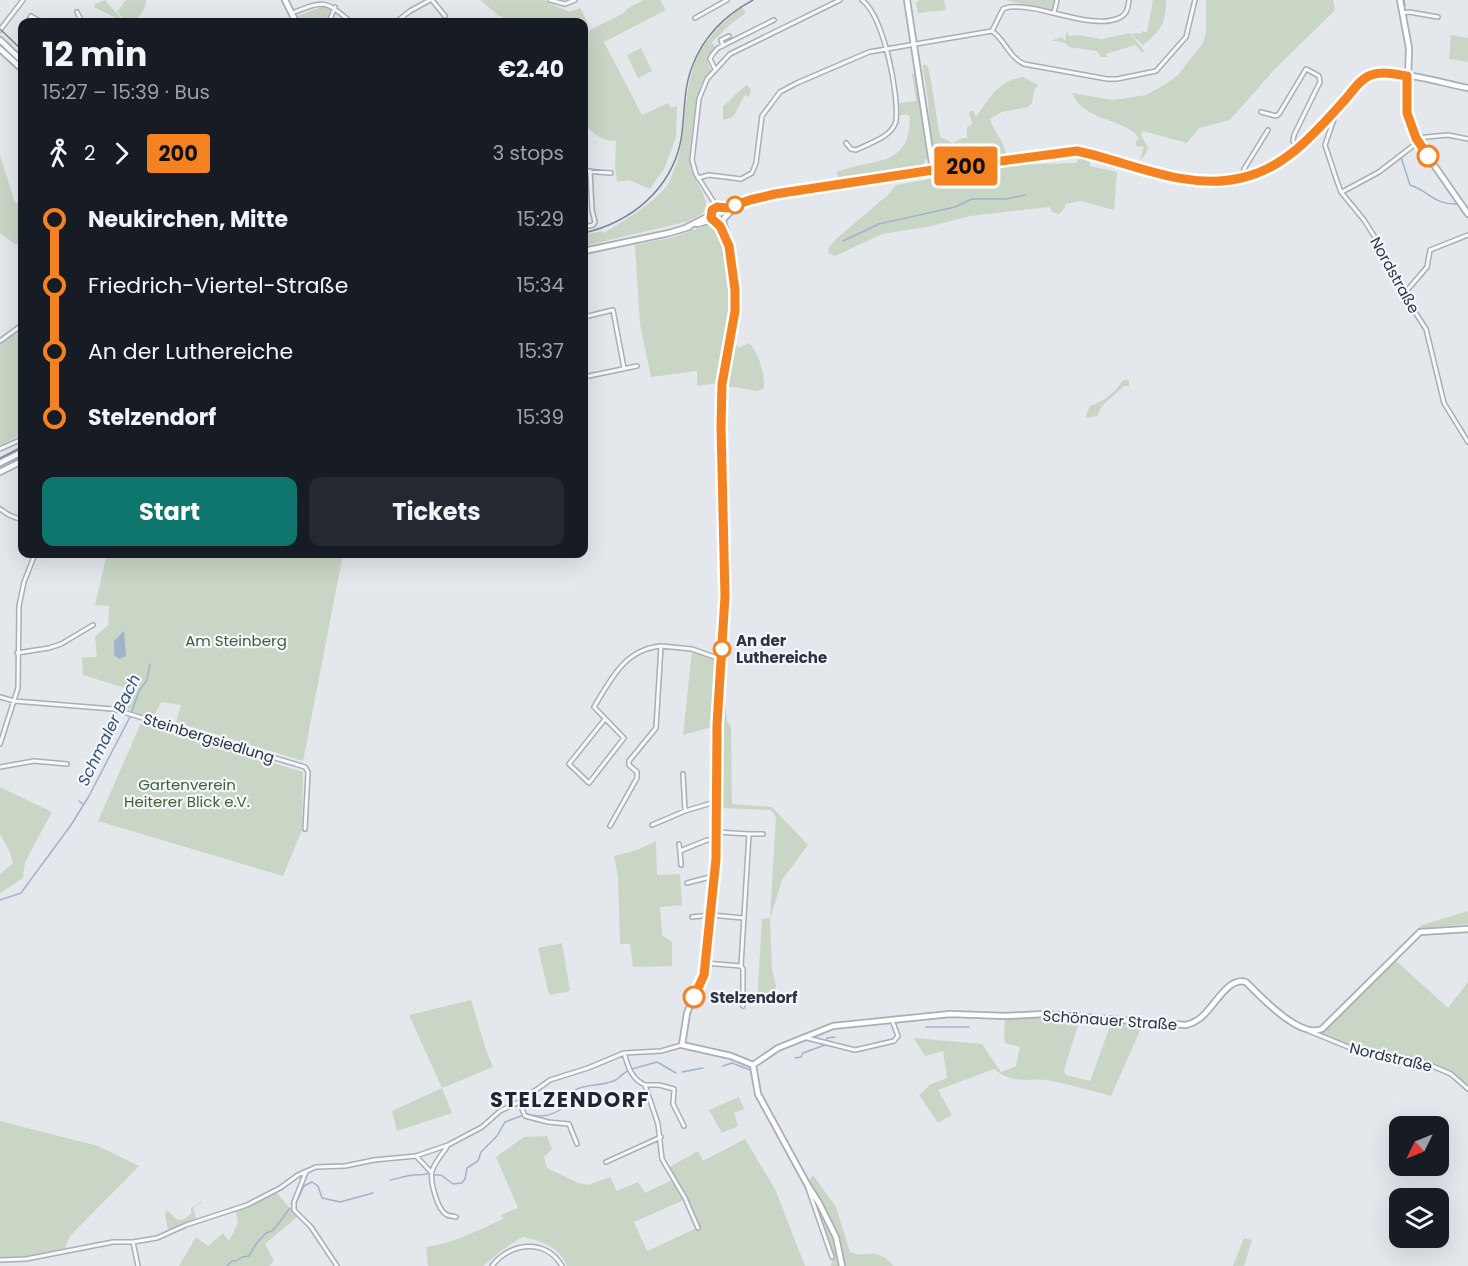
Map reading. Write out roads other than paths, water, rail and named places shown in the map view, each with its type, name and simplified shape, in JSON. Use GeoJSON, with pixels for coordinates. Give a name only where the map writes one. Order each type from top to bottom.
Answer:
{"type":"FeatureCollection","features":[{"type":"Feature","properties":{"kind":"main road"},"geometry":{"type":"LineString","coordinates":[[285,0],[294,18]]}},
{"type":"Feature","properties":{"kind":"main road"},"geometry":{"type":"LineString","coordinates":[[907,0],[933,170]]}},
{"type":"Feature","properties":{"kind":"main road"},"geometry":{"type":"LineString","coordinates":[[1400,0],[1409,48],[1407,113],[1417,140],[1467,210]]}},
{"type":"Feature","properties":{"kind":"main road"},"geometry":{"type":"LineString","coordinates":[[0,40],[18,57]]}},
{"type":"Feature","properties":{"kind":"main road"},"geometry":{"type":"LineString","coordinates":[[0,50],[18,66]]}},
{"type":"Feature","properties":{"kind":"main road"},"geometry":{"type":"LineString","coordinates":[[588,250],[669,233],[742,202],[775,194],[1077,151],[1186,179],[1219,182],[1242,178],[1267,169],[1298,148],[1368,76],[1385,74],[1407,76],[1468,88]]}},
{"type":"Feature","properties":{"kind":"main road"},"geometry":{"type":"LineString","coordinates":[[725,218],[742,202]]}},
{"type":"Feature","properties":{"kind":"main road"},"geometry":{"type":"LineString","coordinates":[[723,209],[735,290],[735,311],[722,384],[725,596],[717,725],[716,840],[704,975],[685,1020],[682,1046],[731,1056],[753,1065]]}},
{"type":"Feature","properties":{"kind":"main road"},"geometry":{"type":"LineString","coordinates":[[714,215],[725,218]]}},
{"type":"Feature","properties":{"kind":"main road"},"geometry":{"type":"LineString","coordinates":[[714,215],[729,246]]}},
{"type":"Feature","properties":{"kind":"main road"},"geometry":{"type":"LineString","coordinates":[[0,463],[18,454]]}},
{"type":"Feature","properties":{"kind":"main road"},"geometry":{"type":"LineString","coordinates":[[0,472],[18,463]]}},
{"type":"Feature","properties":{"kind":"main road"},"geometry":{"type":"LineString","coordinates":[[1309,1031],[1315,1032],[1322,1029],[1420,932],[1468,929]]}},
{"type":"Feature","properties":{"kind":"main road","name":"Schönauer Straße"},"geometry":{"type":"LineString","coordinates":[[892,1020],[950,1014],[1006,1016],[1044,1014],[1186,1025],[1200,1019],[1228,987],[1240,980],[1246,982],[1293,1023],[1309,1031]]}},
{"type":"Feature","properties":{"kind":"main road"},"geometry":{"type":"LineString","coordinates":[[753,1065],[778,1048],[833,1026],[892,1020]]}},
{"type":"Feature","properties":{"kind":"main road"},"geometry":{"type":"LineString","coordinates":[[753,1065],[758,1094],[836,1237],[842,1266]]}},
{"type":"Feature","properties":{"kind":"street"},"geometry":{"type":"LineString","coordinates":[[0,30],[22,0]]}},
{"type":"Feature","properties":{"kind":"street"},"geometry":{"type":"LineString","coordinates":[[292,13],[323,0],[346,18]]}},
{"type":"Feature","properties":{"kind":"street"},"geometry":{"type":"LineString","coordinates":[[401,18],[431,0],[445,15]]}},
{"type":"Feature","properties":{"kind":"street"},"geometry":{"type":"LineString","coordinates":[[550,0],[565,4],[575,0]]}},
{"type":"Feature","properties":{"kind":"street"},"geometry":{"type":"LineString","coordinates":[[695,18],[727,0]]}},
{"type":"Feature","properties":{"kind":"street"},"geometry":{"type":"LineString","coordinates":[[714,215],[692,160],[702,87],[730,54],[840,0]]}},
{"type":"Feature","properties":{"kind":"street"},"geometry":{"type":"LineString","coordinates":[[846,143],[850,149],[856,150],[888,134],[895,126],[896,101],[883,35],[868,6],[862,0]]}},
{"type":"Feature","properties":{"kind":"street"},"geometry":{"type":"LineString","coordinates":[[1054,13],[1057,0]]}},
{"type":"Feature","properties":{"kind":"street"},"geometry":{"type":"LineString","coordinates":[[992,31],[1003,9],[1009,7],[1101,21],[1121,17],[1127,11],[1129,0]]}},
{"type":"Feature","properties":{"kind":"street"},"geometry":{"type":"LineString","coordinates":[[698,178],[709,175],[741,179],[748,176],[753,170],[762,116],[780,92],[869,52],[992,31],[1001,37],[1017,60],[1024,63],[1117,79],[1156,71],[1186,37],[1195,0]]}},
{"type":"Feature","properties":{"kind":"street"},"geometry":{"type":"LineString","coordinates":[[331,18],[335,8]]}},
{"type":"Feature","properties":{"kind":"street"},"geometry":{"type":"LineString","coordinates":[[77,12],[80,18]]}},
{"type":"Feature","properties":{"kind":"street"},"geometry":{"type":"LineString","coordinates":[[1402,13],[1438,17]]}},
{"type":"Feature","properties":{"kind":"street"},"geometry":{"type":"LineString","coordinates":[[715,69],[711,64],[712,55],[723,46],[774,20]]}},
{"type":"Feature","properties":{"kind":"street"},"geometry":{"type":"LineString","coordinates":[[723,46],[720,40],[729,36]]}},
{"type":"Feature","properties":{"kind":"street"},"geometry":{"type":"LineString","coordinates":[[1261,112],[1276,116],[1280,114],[1306,69],[1319,76],[1320,82],[1294,135],[1293,141],[1298,148]]}},
{"type":"Feature","properties":{"kind":"street","name":"Nordstraße"},"geometry":{"type":"LineString","coordinates":[[1335,111],[1324,145],[1341,192],[1376,239],[1404,294],[1426,329],[1444,402],[1468,442]]}},
{"type":"Feature","properties":{"kind":"street"},"geometry":{"type":"LineString","coordinates":[[1242,178],[1244,169],[1269,130]]}},
{"type":"Feature","properties":{"kind":"street"},"geometry":{"type":"LineString","coordinates":[[1341,192],[1379,172],[1417,140],[1448,135],[1468,139]]}},
{"type":"Feature","properties":{"kind":"street"},"geometry":{"type":"LineString","coordinates":[[588,226],[595,222],[590,171],[611,173]]}},
{"type":"Feature","properties":{"kind":"street"},"geometry":{"type":"LineString","coordinates":[[1404,294],[1427,267],[1430,250],[1468,235]]}},
{"type":"Feature","properties":{"kind":"street"},"geometry":{"type":"LineString","coordinates":[[588,316],[612,310],[624,368]]}},
{"type":"Feature","properties":{"kind":"street"},"geometry":{"type":"LineString","coordinates":[[0,341],[18,328]]}},
{"type":"Feature","properties":{"kind":"street"},"geometry":{"type":"LineString","coordinates":[[588,376],[637,366]]}},
{"type":"Feature","properties":{"kind":"street"},"geometry":{"type":"LineString","coordinates":[[0,449],[18,441]]}},
{"type":"Feature","properties":{"kind":"street"},"geometry":{"type":"LineString","coordinates":[[0,509],[18,518]]}},
{"type":"Feature","properties":{"kind":"street"},"geometry":{"type":"LineString","coordinates":[[0,744],[14,701],[19,675],[17,653],[19,606],[24,582],[33,558]]}},
{"type":"Feature","properties":{"kind":"street"},"geometry":{"type":"LineString","coordinates":[[17,653],[55,646],[93,625]]}},
{"type":"Feature","properties":{"kind":"street"},"geometry":{"type":"LineString","coordinates":[[605,719],[569,764],[589,783],[624,738],[594,707],[616,671],[634,654],[661,646],[692,649],[722,659]]}},
{"type":"Feature","properties":{"kind":"street"},"geometry":{"type":"LineString","coordinates":[[610,826],[638,778],[637,772],[628,765],[629,761],[656,728],[661,646]]}},
{"type":"Feature","properties":{"kind":"street","name":"Steinbergsiedlung"},"geometry":{"type":"LineString","coordinates":[[0,697],[14,701],[113,709],[305,767],[308,772],[305,830]]}},
{"type":"Feature","properties":{"kind":"street"},"geometry":{"type":"LineString","coordinates":[[0,767],[34,761],[67,764]]}},
{"type":"Feature","properties":{"kind":"street"},"geometry":{"type":"LineString","coordinates":[[683,774],[685,811]]}},
{"type":"Feature","properties":{"kind":"street"},"geometry":{"type":"LineString","coordinates":[[652,825],[685,811],[715,802]]}},
{"type":"Feature","properties":{"kind":"street"},"geometry":{"type":"LineString","coordinates":[[716,832],[763,834]]}},
{"type":"Feature","properties":{"kind":"street"},"geometry":{"type":"LineString","coordinates":[[743,1006],[743,969],[741,966],[749,834]]}},
{"type":"Feature","properties":{"kind":"street"},"geometry":{"type":"LineString","coordinates":[[680,851],[707,840],[716,840]]}},
{"type":"Feature","properties":{"kind":"street"},"geometry":{"type":"LineString","coordinates":[[679,844],[681,865]]}},
{"type":"Feature","properties":{"kind":"street"},"geometry":{"type":"LineString","coordinates":[[687,883],[714,876]]}},
{"type":"Feature","properties":{"kind":"street"},"geometry":{"type":"LineString","coordinates":[[692,917],[711,915],[743,918]]}},
{"type":"Feature","properties":{"kind":"street"},"geometry":{"type":"LineString","coordinates":[[705,963],[741,966]]}},
{"type":"Feature","properties":{"kind":"street"},"geometry":{"type":"LineString","coordinates":[[805,1037],[855,1050],[894,1041],[898,1036],[892,1020]]}},
{"type":"Feature","properties":{"kind":"street","name":"Nordstraße"},"geometry":{"type":"LineString","coordinates":[[1309,1031],[1358,1052],[1421,1061],[1451,1074],[1468,1089]]}},
{"type":"Feature","properties":{"kind":"street"},"geometry":{"type":"LineString","coordinates":[[0,1260],[26,1259],[113,1242],[133,1242],[157,1238],[186,1225],[247,1205],[280,1188],[306,1170],[416,1156],[448,1145],[472,1133],[500,1111],[519,1102],[550,1080],[624,1053],[661,1051],[682,1046]]}},
{"type":"Feature","properties":{"kind":"street"},"geometry":{"type":"LineString","coordinates":[[624,1053],[633,1076],[638,1082],[674,1089],[674,1104],[684,1126]]}},
{"type":"Feature","properties":{"kind":"street"},"geometry":{"type":"LineString","coordinates":[[645,1084],[661,1137],[662,1159],[686,1198],[698,1228]]}},
{"type":"Feature","properties":{"kind":"street"},"geometry":{"type":"LineString","coordinates":[[519,1102],[525,1116],[569,1124],[578,1144]]}},
{"type":"Feature","properties":{"kind":"street"},"geometry":{"type":"LineString","coordinates":[[606,1162],[661,1137]]}},
{"type":"Feature","properties":{"kind":"street"},"geometry":{"type":"LineString","coordinates":[[448,1145],[432,1172],[435,1197],[447,1215],[456,1217]]}},
{"type":"Feature","properties":{"kind":"street"},"geometry":{"type":"LineString","coordinates":[[416,1156],[432,1172]]}},
{"type":"Feature","properties":{"kind":"street"},"geometry":{"type":"LineString","coordinates":[[306,1170],[294,1202],[294,1210],[311,1227],[337,1266]]}},
{"type":"Feature","properties":{"kind":"street"},"geometry":{"type":"LineString","coordinates":[[807,1184],[832,1257]]}},
{"type":"Feature","properties":{"kind":"street"},"geometry":{"type":"LineString","coordinates":[[133,1242],[138,1266]]}},
{"type":"Feature","properties":{"kind":"street"},"geometry":{"type":"LineString","coordinates":[[492,1266],[506,1253],[533,1245],[540,1246],[551,1253],[562,1266]]}},
{"type":"Feature","properties":{"kind":"water"},"geometry":{"type":"Polygon","coordinates":[[[124,631],[126,656],[119,659],[114,655],[114,641],[124,631]]]}},
{"type":"Feature","properties":{"kind":"waterway"},"geometry":{"type":"LineString","coordinates":[[1404,0],[1405,6]]}},
{"type":"Feature","properties":{"kind":"waterway"},"geometry":{"type":"LineString","coordinates":[[1401,157],[1410,185],[1437,200],[1457,204]]}},
{"type":"Feature","properties":{"kind":"waterway"},"geometry":{"type":"LineString","coordinates":[[843,241],[879,224],[955,207],[972,199],[1006,199],[1025,195]]}},
{"type":"Feature","properties":{"kind":"waterway","name":"Schmaler Bach"},"geometry":{"type":"LineString","coordinates":[[0,900],[21,893],[71,825],[89,796],[130,717],[139,691],[147,680],[150,664]]}},
{"type":"Feature","properties":{"kind":"waterway","name":"Schmaler Bach"},"geometry":{"type":"LineString","coordinates":[[79,801],[83,804]]}},
{"type":"Feature","properties":{"kind":"waterway"},"geometry":{"type":"LineString","coordinates":[[926,1027],[969,1027]]}},
{"type":"Feature","properties":{"kind":"waterway"},"geometry":{"type":"LineString","coordinates":[[795,1058],[825,1045],[827,1038],[835,1037]]}},
{"type":"Feature","properties":{"kind":"waterway"},"geometry":{"type":"LineString","coordinates":[[632,1069],[657,1062],[676,1073]]}},
{"type":"Feature","properties":{"kind":"waterway"},"geometry":{"type":"LineString","coordinates":[[723,1066],[732,1063],[750,1070]]}},
{"type":"Feature","properties":{"kind":"waterway"},"geometry":{"type":"LineString","coordinates":[[682,1072],[703,1068]]}},
{"type":"Feature","properties":{"kind":"waterway"},"geometry":{"type":"LineString","coordinates":[[527,1114],[546,1116],[554,1113],[563,1108],[572,1092],[585,1086],[608,1083],[628,1071]]}},
{"type":"Feature","properties":{"kind":"waterway"},"geometry":{"type":"LineString","coordinates":[[435,1175],[441,1175],[453,1184],[462,1183],[467,1168],[478,1161],[481,1152],[497,1136],[505,1122],[521,1116]]}},
{"type":"Feature","properties":{"kind":"waterway"},"geometry":{"type":"LineString","coordinates":[[390,1180],[429,1173]]}},
{"type":"Feature","properties":{"kind":"waterway"},"geometry":{"type":"LineString","coordinates":[[296,1203],[304,1186],[312,1182],[318,1186],[322,1198],[340,1202],[373,1193]]}},
{"type":"Feature","properties":{"kind":"waterway"},"geometry":{"type":"LineString","coordinates":[[227,1266],[232,1261],[249,1256],[256,1244],[266,1233],[272,1231],[290,1208]]}},
{"type":"Feature","properties":{"kind":"tram line"},"geometry":{"type":"LineString","coordinates":[[588,232],[618,221],[633,212],[658,188],[668,174],[681,140],[687,85],[697,56],[716,28],[753,0]]}},
{"type":"Feature","properties":{"kind":"tram line"},"geometry":{"type":"LineString","coordinates":[[0,29],[18,46]]}},
{"type":"Feature","properties":{"kind":"tram line"},"geometry":{"type":"LineString","coordinates":[[0,458],[18,449]]}},
{"type":"Feature","properties":{"kind":"place","name":"An der Luthereiche"},"geometry":{"type":"Point","coordinates":[722,649]}},
{"type":"Feature","properties":{"kind":"place","name":"Stelzendorf"},"geometry":{"type":"Point","coordinates":[694,997]}},
{"type":"Feature","properties":{"kind":"district","name":"STELZENDORF"},"geometry":{"type":"Point","coordinates":[570,1099]}},
{"type":"Feature","properties":{"kind":"park label","name":"Am Steinberg"},"geometry":{"type":"Point","coordinates":[236,640]}},
{"type":"Feature","properties":{"kind":"park label","name":"Gartenverein Heiterer Blick e.V."},"geometry":{"type":"Point","coordinates":[187,792]}}]}
